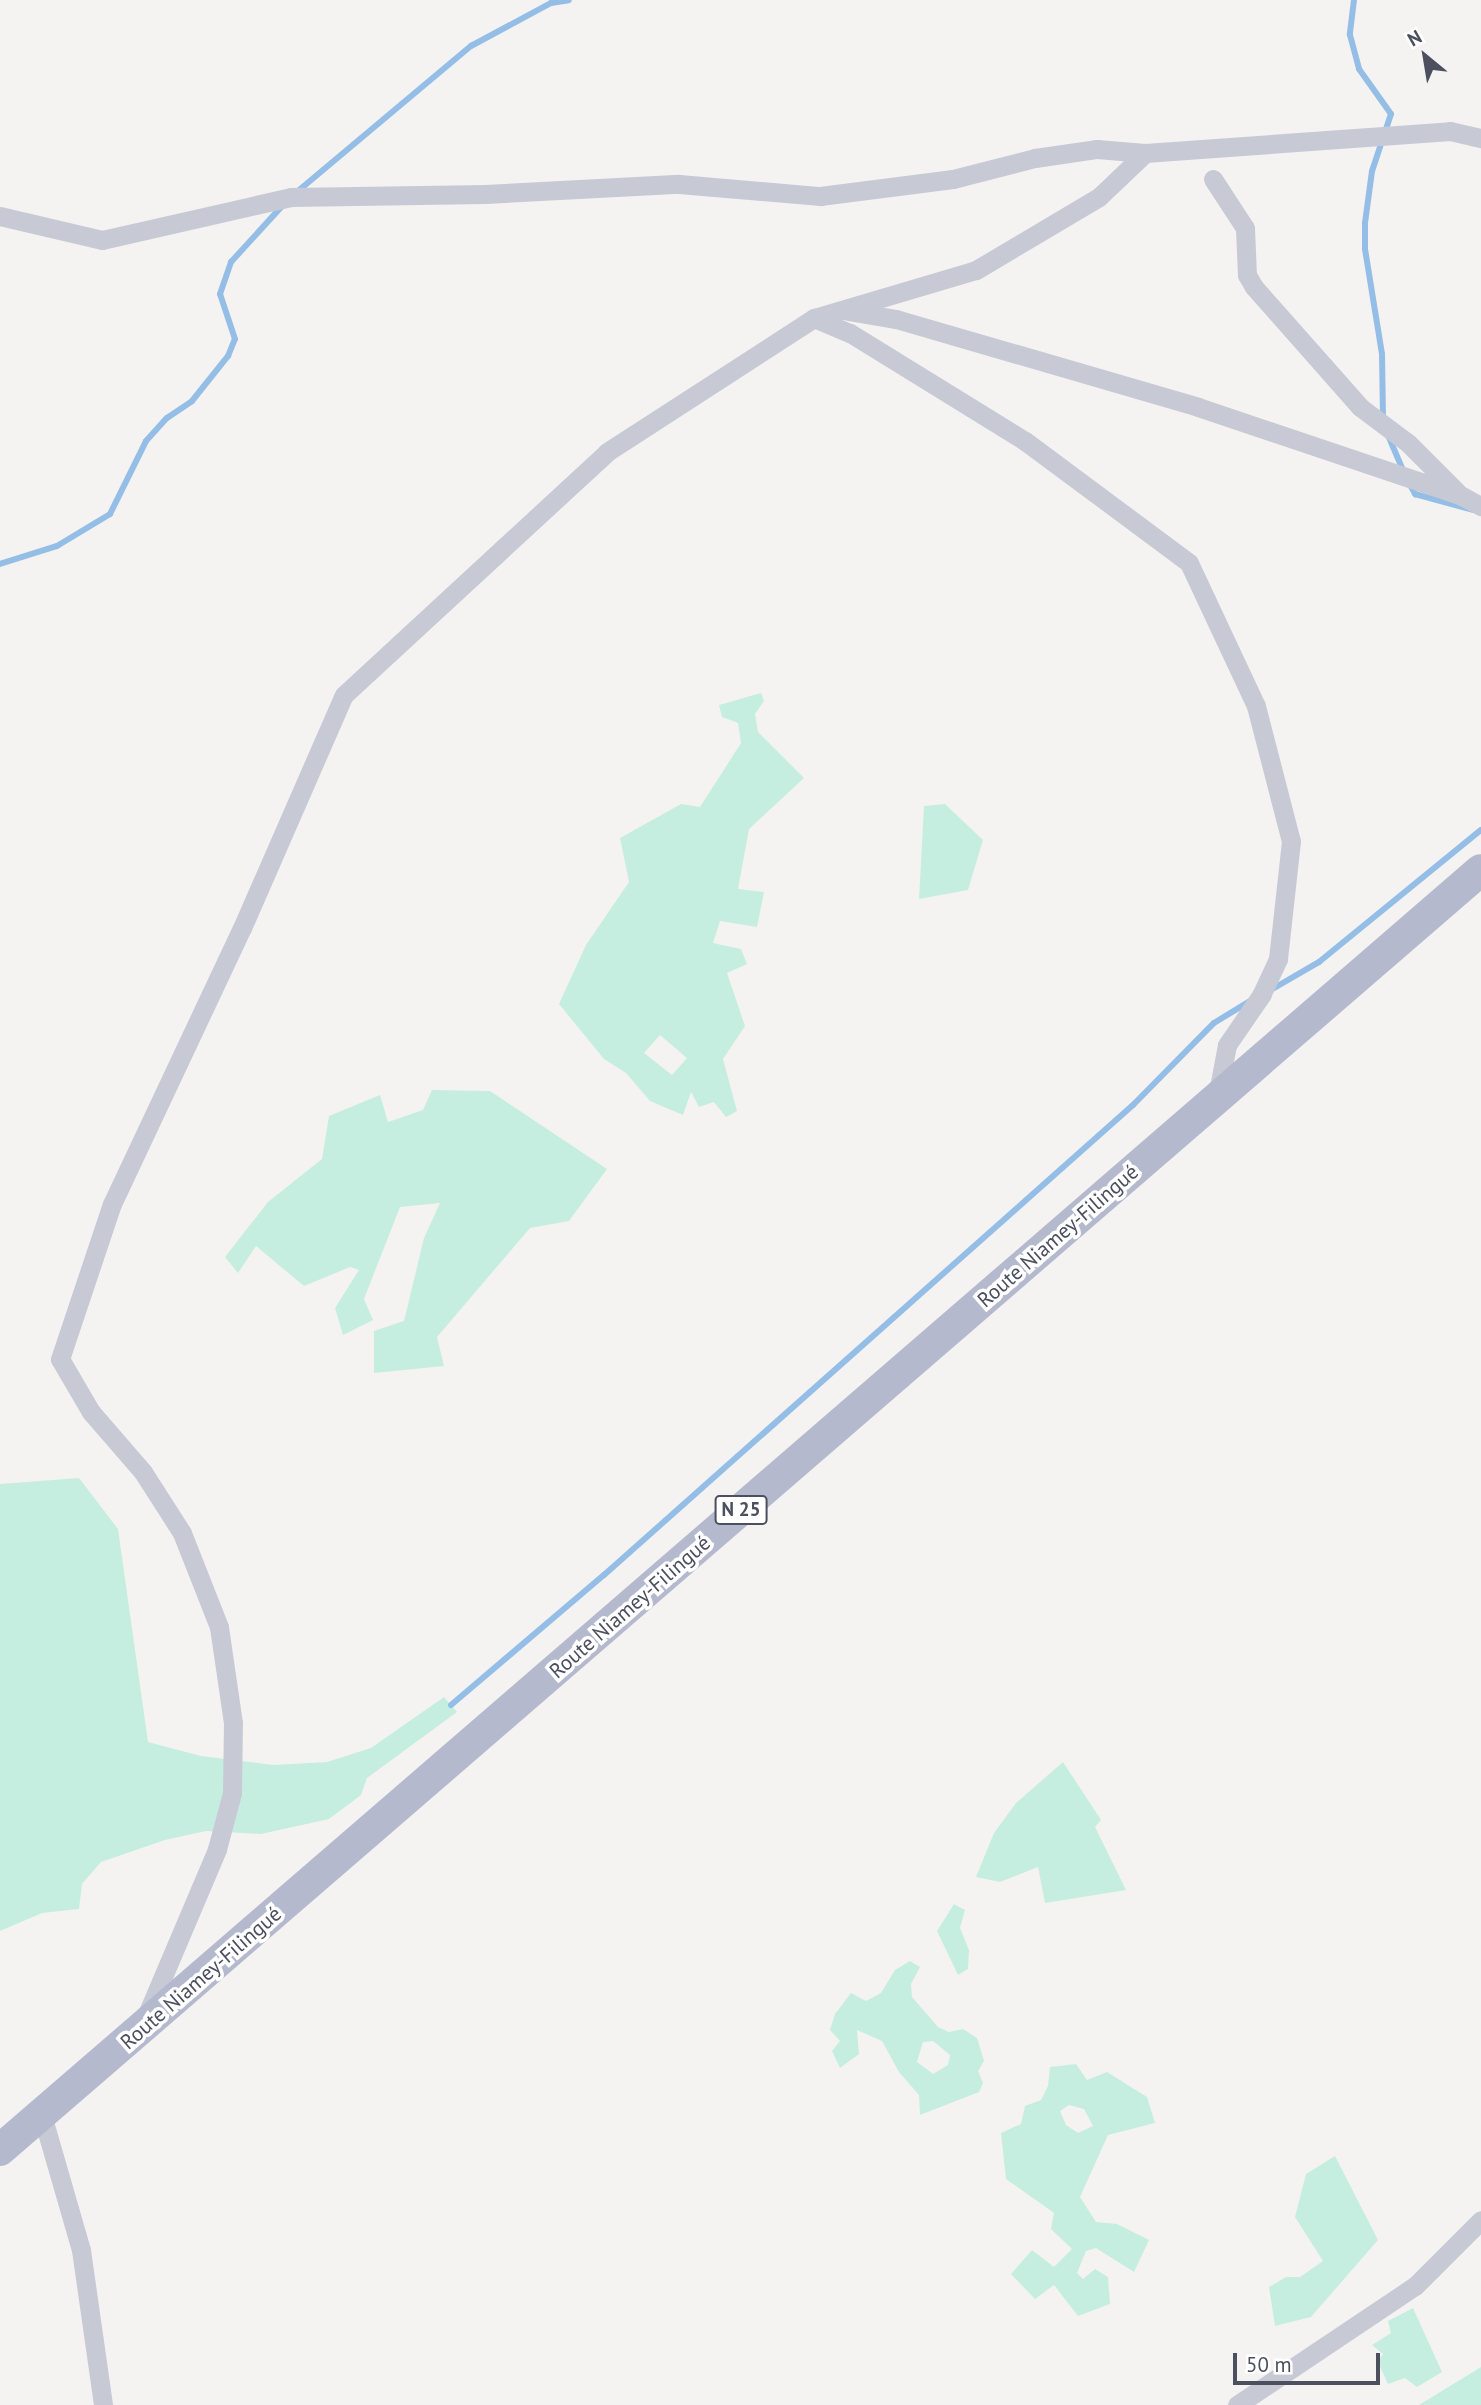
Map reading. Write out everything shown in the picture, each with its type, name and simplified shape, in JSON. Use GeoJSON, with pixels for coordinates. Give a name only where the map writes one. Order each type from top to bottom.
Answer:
{"type":"FeatureCollection","features":[{"type":"Feature","properties":{"kind":"main road","name":"Route Niamey-Filingué"},"geometry":{"type":"LineString","coordinates":[[0,2150],[1481,870]]}},
{"type":"Feature","properties":{"kind":"street"},"geometry":{"type":"LineString","coordinates":[[0,216],[102,240],[291,197],[485,194],[679,184],[820,196],[953,178],[1085,151],[1145,153],[1450,131],[1481,138]]}},
{"type":"Feature","properties":{"kind":"street"},"geometry":{"type":"LineString","coordinates":[[141,2029],[217,1849],[232,1793],[233,1723],[219,1627],[182,1533],[143,1472],[91,1412],[60,1359],[112,1204],[344,695],[607,452],[814,318],[975,270],[1099,197],[1145,153]]}},
{"type":"Feature","properties":{"kind":"street"},"geometry":{"type":"LineString","coordinates":[[1213,179],[1245,228],[1247,275],[1254,287],[1360,407],[1408,443],[1460,495]]}},
{"type":"Feature","properties":{"kind":"street"},"geometry":{"type":"LineString","coordinates":[[841,310],[897,319],[1198,407],[1460,495],[1481,506]]}},
{"type":"Feature","properties":{"kind":"street"},"geometry":{"type":"LineString","coordinates":[[814,318],[850,333],[1025,441],[1189,563],[1256,706],[1291,841],[1278,959],[1262,995],[1227,1045],[1217,1098]]}},
{"type":"Feature","properties":{"kind":"street"},"geometry":{"type":"LineString","coordinates":[[42,2115],[81,2250],[103,2405]]}},
{"type":"Feature","properties":{"kind":"street"},"geometry":{"type":"LineString","coordinates":[[1237,2405],[1415,2286],[1481,2220]]}},
{"type":"Feature","properties":{"kind":"green space"},"geometry":{"type":"Polygon","coordinates":[[[761,693],[764,701],[755,714],[758,732],[804,778],[749,829],[738,889],[764,892],[757,927],[720,921],[713,943],[741,949],[747,964],[727,973],[745,1026],[723,1059],[737,1111],[726,1117],[714,1102],[699,1107],[691,1092],[683,1115],[650,1101],[626,1073],[604,1059],[559,1004],[586,945],[629,882],[620,838],[681,804],[700,807],[741,743],[738,723],[722,717],[719,705],[761,693]],[[660,1035],[644,1053],[672,1075],[687,1058],[660,1035]]]}},
{"type":"Feature","properties":{"kind":"green space"},"geometry":{"type":"Polygon","coordinates":[[[945,804],[983,840],[968,890],[919,899],[924,806],[945,804]]]}},
{"type":"Feature","properties":{"kind":"green space"},"geometry":{"type":"Polygon","coordinates":[[[432,1090],[490,1091],[607,1169],[569,1221],[530,1228],[437,1337],[444,1366],[374,1373],[374,1331],[404,1321],[424,1238],[440,1203],[400,1207],[364,1299],[373,1320],[343,1335],[335,1308],[359,1270],[350,1267],[304,1286],[256,1246],[238,1273],[225,1257],[268,1202],[322,1159],[329,1116],[380,1095],[388,1122],[423,1110],[432,1090]]]}},
{"type":"Feature","properties":{"kind":"green space"},"geometry":{"type":"Polygon","coordinates":[[[79,1478],[118,1529],[148,1742],[201,1756],[274,1765],[327,1762],[371,1748],[444,1697],[457,1712],[367,1778],[361,1795],[329,1819],[261,1834],[206,1831],[165,1840],[101,1862],[82,1884],[79,1909],[42,1913],[0,1931],[0,1484],[79,1478]]]}},
{"type":"Feature","properties":{"kind":"green space"},"geometry":{"type":"Polygon","coordinates":[[[1063,1762],[1101,1820],[1095,1827],[1126,1890],[1045,1903],[1038,1867],[1000,1882],[976,1877],[994,1833],[1016,1803],[1063,1762]]]}},
{"type":"Feature","properties":{"kind":"green space"},"geometry":{"type":"Polygon","coordinates":[[[954,1904],[965,1910],[960,1928],[969,1950],[968,1969],[958,1975],[937,1931],[954,1904]]]}},
{"type":"Feature","properties":{"kind":"green space"},"geometry":{"type":"Polygon","coordinates":[[[910,1961],[920,1967],[911,1984],[912,1997],[938,2027],[949,2032],[963,2029],[977,2038],[984,2061],[978,2071],[983,2083],[979,2092],[920,2115],[919,2095],[899,2072],[882,2041],[857,2030],[859,2054],[840,2068],[832,2051],[840,2041],[830,2030],[835,2014],[851,1993],[866,2001],[881,1993],[895,1970],[910,1961]],[[933,2041],[923,2042],[917,2062],[933,2074],[948,2065],[950,2055],[933,2041]]]}},
{"type":"Feature","properties":{"kind":"green space"},"geometry":{"type":"Polygon","coordinates":[[[1076,2064],[1087,2080],[1107,2072],[1147,2097],[1155,2123],[1108,2135],[1080,2197],[1096,2222],[1117,2224],[1149,2240],[1134,2272],[1096,2248],[1086,2251],[1077,2273],[1083,2279],[1095,2269],[1108,2277],[1110,2304],[1078,2316],[1054,2285],[1035,2299],[1011,2274],[1032,2250],[1054,2267],[1072,2249],[1051,2229],[1054,2213],[1006,2179],[1001,2133],[1021,2124],[1025,2106],[1041,2100],[1048,2086],[1050,2067],[1076,2064]],[[1069,2105],[1060,2111],[1066,2125],[1078,2133],[1093,2126],[1084,2109],[1069,2105]]]}},
{"type":"Feature","properties":{"kind":"green space"},"geometry":{"type":"Polygon","coordinates":[[[1335,2156],[1378,2240],[1311,2317],[1275,2326],[1269,2287],[1286,2277],[1300,2277],[1323,2261],[1295,2217],[1306,2174],[1335,2156]]]}},
{"type":"Feature","properties":{"kind":"green space"},"geometry":{"type":"Polygon","coordinates":[[[1413,2308],[1442,2372],[1417,2387],[1405,2378],[1388,2384],[1378,2362],[1383,2354],[1372,2345],[1391,2333],[1388,2321],[1413,2308]]]}},
{"type":"Feature","properties":{"kind":"green space"},"geometry":{"type":"Polygon","coordinates":[[[1481,2367],[1481,2405],[1419,2405],[1481,2367]]]}},
{"type":"Feature","properties":{"kind":"waterway"},"geometry":{"type":"LineString","coordinates":[[298,191],[471,46],[551,3],[569,0]]}},
{"type":"Feature","properties":{"kind":"waterway"},"geometry":{"type":"LineString","coordinates":[[1354,0],[1350,35],[1359,69],[1391,114],[1372,171],[1365,223],[1365,249],[1382,354],[1383,418]]}},
{"type":"Feature","properties":{"kind":"waterway"},"geometry":{"type":"LineString","coordinates":[[0,564],[57,546],[110,514],[146,441],[167,418],[192,401],[228,356],[235,339],[220,294],[231,262],[283,205]]}},
{"type":"Feature","properties":{"kind":"waterway"},"geometry":{"type":"LineString","coordinates":[[1388,435],[1403,470]]}},
{"type":"Feature","properties":{"kind":"waterway"},"geometry":{"type":"LineString","coordinates":[[1409,483],[1415,494],[1473,510]]}},
{"type":"Feature","properties":{"kind":"waterway"},"geometry":{"type":"LineString","coordinates":[[1269,991],[1319,962],[1481,830]]}},
{"type":"Feature","properties":{"kind":"waterway"},"geometry":{"type":"LineString","coordinates":[[451,1705],[604,1575],[1133,1105],[1214,1023],[1250,1001]]}}]}
